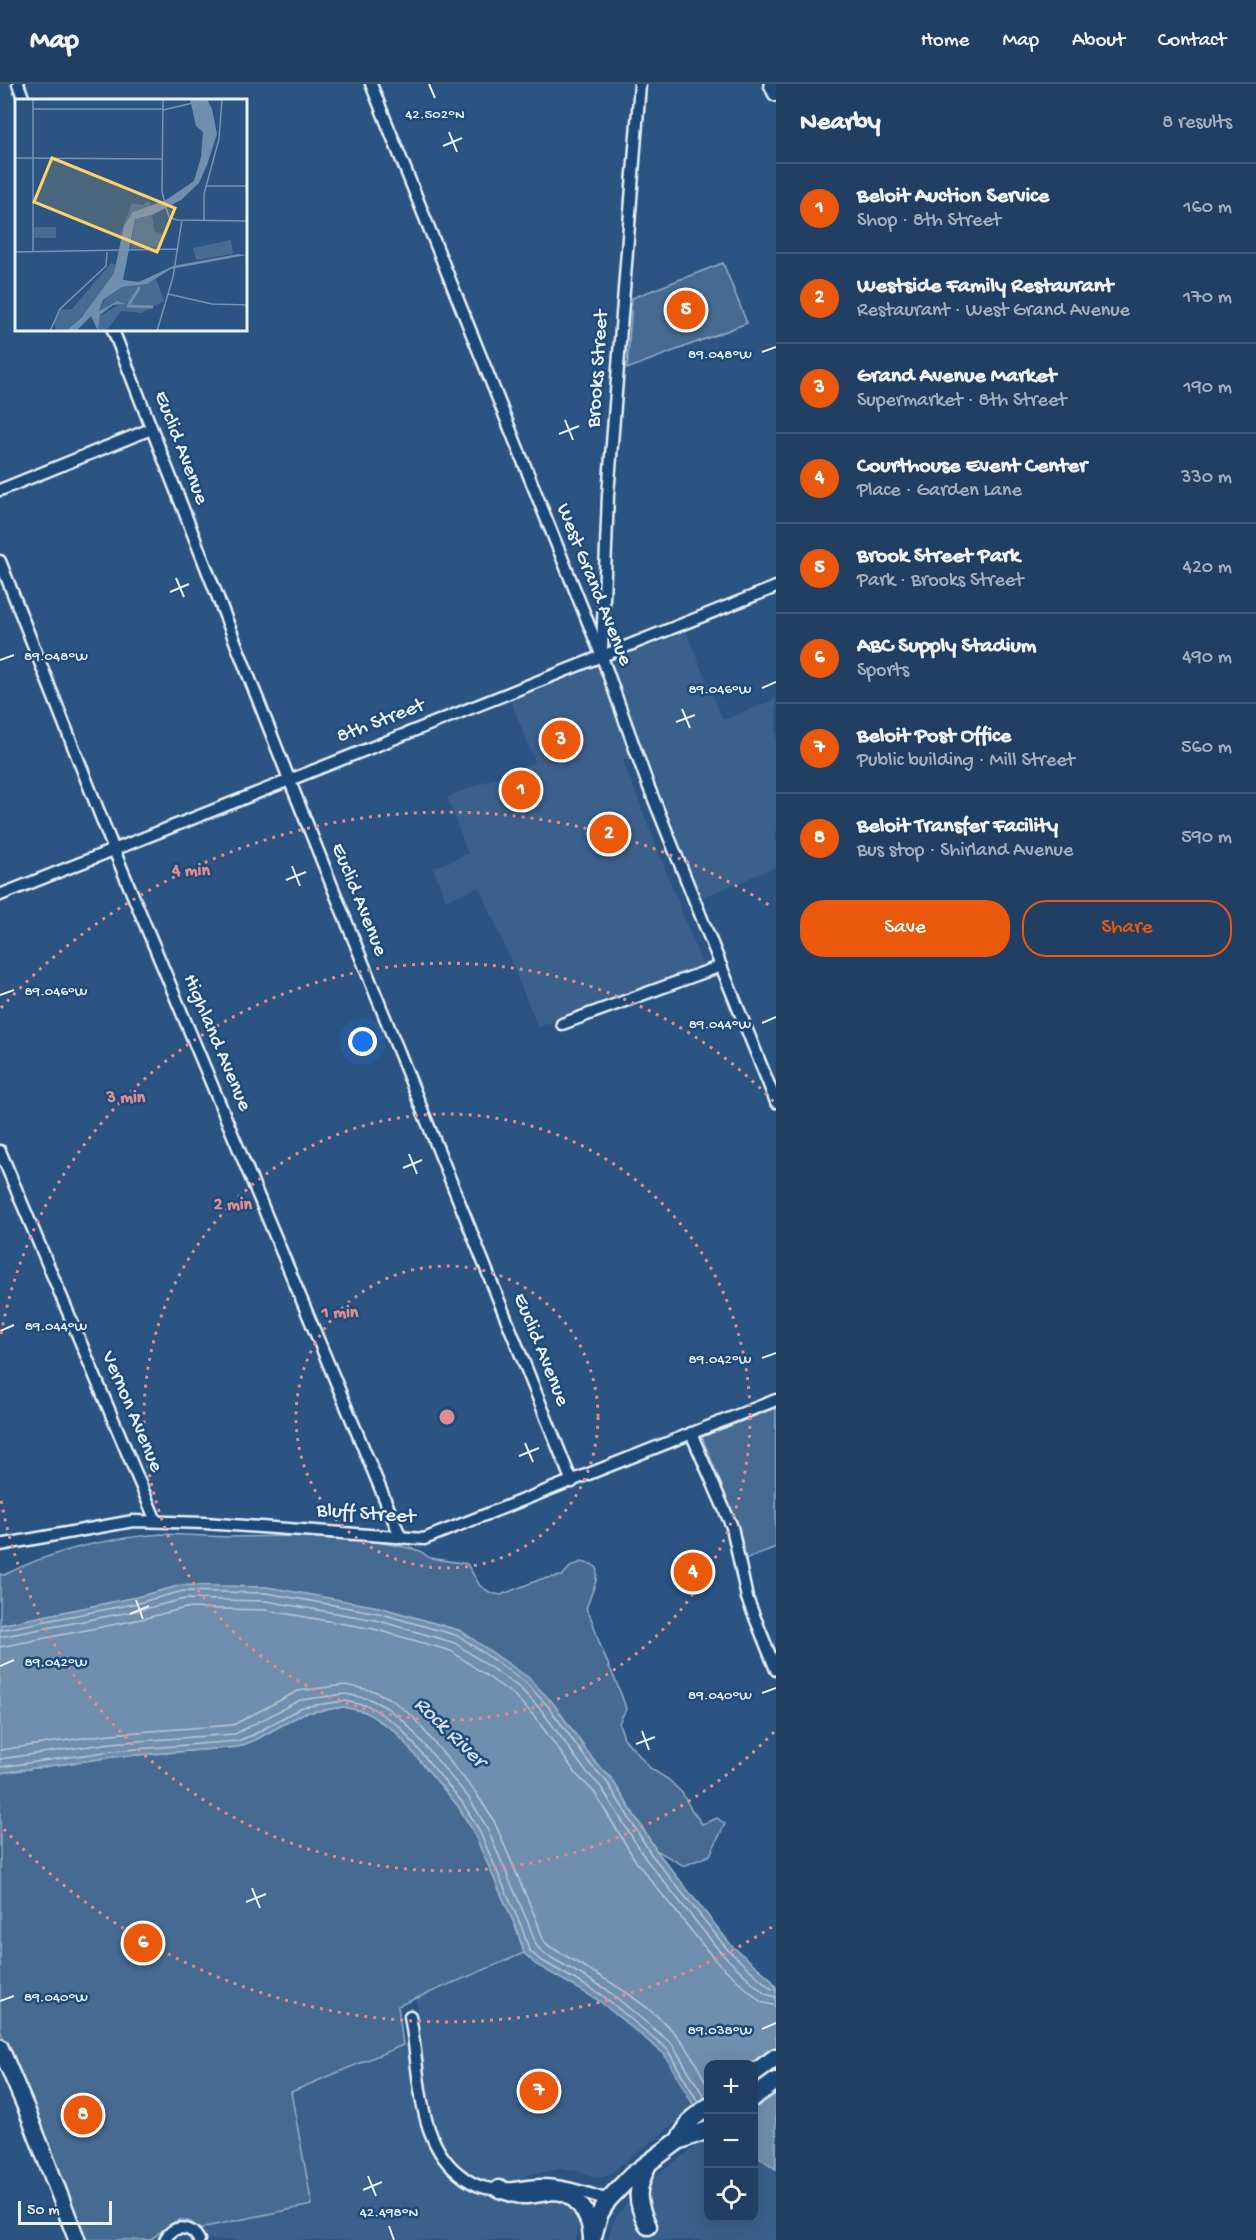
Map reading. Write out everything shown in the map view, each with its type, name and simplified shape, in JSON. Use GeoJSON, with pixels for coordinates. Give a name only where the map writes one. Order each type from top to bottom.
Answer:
{"type":"FeatureCollection","features":[{"type":"Feature","properties":{"kind":"main road"},"geometry":{"type":"LineString","coordinates":[[758,2070],[776,2057]]}},
{"type":"Feature","properties":{"kind":"main road"},"geometry":{"type":"LineString","coordinates":[[758,2094],[776,2081]]}},
{"type":"Feature","properties":{"kind":"main road"},"geometry":{"type":"LineString","coordinates":[[678,2141],[693,2118],[704,2110]]}},
{"type":"Feature","properties":{"kind":"main road"},"geometry":{"type":"LineString","coordinates":[[592,2239],[599,2215],[608,2200],[631,2176],[678,2141],[704,2133]]}},
{"type":"Feature","properties":{"kind":"main road"},"geometry":{"type":"LineString","coordinates":[[648,2226],[639,2205],[638,2193],[641,2179],[650,2160]]}},
{"type":"Feature","properties":{"kind":"main road"},"geometry":{"type":"LineString","coordinates":[[492,2189],[523,2195],[556,2191],[568,2195],[579,2203],[586,2214],[591,2226],[592,2239]]}},
{"type":"Feature","properties":{"kind":"street"},"geometry":{"type":"LineString","coordinates":[[18,84],[24,99]]}},
{"type":"Feature","properties":{"kind":"street","name":"West Grand Avenue"},"geometry":{"type":"LineString","coordinates":[[371,84],[602,657],[648,785],[776,1102]]}},
{"type":"Feature","properties":{"kind":"street","name":"Brooks Street"},"geometry":{"type":"LineString","coordinates":[[602,657],[608,495],[640,84]]}},
{"type":"Feature","properties":{"kind":"street"},"geometry":{"type":"LineString","coordinates":[[772,84],[776,93]]}},
{"type":"Feature","properties":{"kind":"street","name":"Euclid Avenue"},"geometry":{"type":"LineString","coordinates":[[114,332],[289,779],[572,1482]]}},
{"type":"Feature","properties":{"kind":"street"},"geometry":{"type":"LineString","coordinates":[[0,490],[152,429]]}},
{"type":"Feature","properties":{"kind":"street","name":"Highland Avenue"},"geometry":{"type":"LineString","coordinates":[[0,561],[114,850],[400,1538]]}},
{"type":"Feature","properties":{"kind":"street","name":"8th Street"},"geometry":{"type":"LineString","coordinates":[[0,896],[289,779],[776,588]]}},
{"type":"Feature","properties":{"kind":"street"},"geometry":{"type":"LineString","coordinates":[[562,1024],[721,966]]}},
{"type":"Feature","properties":{"kind":"street","name":"Vernon Avenue"},"geometry":{"type":"LineString","coordinates":[[0,1151],[156,1521]]}},
{"type":"Feature","properties":{"kind":"street","name":"Bluff Street"},"geometry":{"type":"LineString","coordinates":[[0,1545],[132,1521],[205,1523],[424,1539],[776,1400]]}},
{"type":"Feature","properties":{"kind":"street"},"geometry":{"type":"LineString","coordinates":[[692,1433],[732,1527],[744,1590],[776,1670]]}},
{"type":"Feature","properties":{"kind":"street"},"geometry":{"type":"LineString","coordinates":[[410,2016],[426,2121],[436,2149],[447,2164],[468,2181],[492,2189],[541,2185],[568,2187],[608,2200]]}},
{"type":"Feature","properties":{"kind":"street"},"geometry":{"type":"LineString","coordinates":[[0,2046],[77,2240]]}},
{"type":"Feature","properties":{"kind":"street"},"geometry":{"type":"LineString","coordinates":[[164,2239],[169,2233],[180,2228],[192,2230],[199,2240]]}},
{"type":"Feature","properties":{"kind":"shaded area"},"geometry":{"type":"Polygon","coordinates":[[[723,263],[747,323],[627,369],[632,298],[723,263]]]}},
{"type":"Feature","properties":{"kind":"shaded area"},"geometry":{"type":"Polygon","coordinates":[[[686,632],[723,720],[776,699],[776,867],[701,898],[645,752],[623,760],[702,964],[693,970],[538,1027],[480,887],[446,900],[433,868],[468,854],[447,797],[535,762],[511,701],[686,632]]]}},
{"type":"Feature","properties":{"kind":"shaded area"},"geometry":{"type":"Polygon","coordinates":[[[776,1408],[776,1547],[743,1560],[740,1532],[702,1437],[776,1408]]]}},
{"type":"Feature","properties":{"kind":"shaded area"},"geometry":{"type":"Polygon","coordinates":[[[162,1534],[228,1537],[301,1536],[366,1540],[410,1548],[430,1558],[467,1564],[480,1586],[491,1593],[501,1595],[541,1579],[562,1576],[570,1567],[581,1562],[591,1564],[597,1568],[596,1581],[586,1609],[626,1709],[619,1723],[624,1738],[650,1768],[669,1780],[682,1793],[702,1824],[717,1818],[725,1824],[710,1855],[684,1866],[656,1850],[611,1778],[594,1761],[553,1703],[461,1631],[379,1607],[182,1585],[137,1597],[0,1625],[0,1574],[4,1575],[61,1552],[101,1542],[162,1534]]]}},
{"type":"Feature","properties":{"kind":"shaded area"},"geometry":{"type":"Polygon","coordinates":[[[344,1707],[366,1712],[395,1731],[458,1806],[473,1831],[517,1930],[524,1953],[398,2006],[403,2045],[291,2092],[312,2205],[205,2227],[201,2230],[193,2223],[180,2220],[168,2225],[150,2240],[85,2240],[0,2030],[0,1773],[113,1757],[238,1747],[304,1713],[344,1707]]]}},
{"type":"Feature","properties":{"kind":"shaded area"},"geometry":{"type":"Polygon","coordinates":[[[524,1953],[535,1964],[598,2000],[664,2054],[695,2108],[607,2176],[598,2178],[577,2171],[560,2169],[526,2175],[529,2200],[549,2197],[571,2203],[580,2218],[576,2240],[207,2240],[201,2230],[291,2092],[403,2045],[423,2042],[416,1998],[524,1953]]]}},
{"type":"Feature","properties":{"kind":"shaded area"},"geometry":{"type":"Polygon","coordinates":[[[704,2140],[704,2222],[758,2222],[758,2157],[776,2169],[776,2240],[607,2240],[614,2220],[630,2199],[653,2178],[704,2140]]]}},
{"type":"Feature","properties":{"kind":"water","name":"Rock River"},"geometry":{"type":"Polygon","coordinates":[[[182,1585],[267,1587],[379,1607],[461,1631],[529,1678],[553,1703],[594,1761],[611,1778],[656,1850],[732,1946],[770,1978],[776,1987],[776,2169],[758,2157],[758,2060],[704,2060],[704,2117],[695,2108],[664,2054],[598,2000],[535,1964],[524,1953],[517,1930],[473,1831],[458,1806],[395,1731],[366,1712],[344,1707],[304,1713],[238,1747],[113,1757],[0,1773],[0,1625],[137,1597],[182,1585]]]}},
{"type":"Feature","properties":{"kind":"place","name":"Brook Street Park"},"geometry":{"type":"Point","coordinates":[686,310]}},
{"type":"Feature","properties":{"kind":"place","name":"Grand Avenue Market"},"geometry":{"type":"Point","coordinates":[561,740]}},
{"type":"Feature","properties":{"kind":"place","name":"Beloit Auction Service"},"geometry":{"type":"Point","coordinates":[521,790]}},
{"type":"Feature","properties":{"kind":"place","name":"Westside Family Restaurant"},"geometry":{"type":"Point","coordinates":[609,834]}},
{"type":"Feature","properties":{"kind":"place","name":"Courthouse Event Center"},"geometry":{"type":"Point","coordinates":[693,1572]}},
{"type":"Feature","properties":{"kind":"place","name":"ABC Supply Stadium"},"geometry":{"type":"Point","coordinates":[143,1943]}},
{"type":"Feature","properties":{"kind":"place","name":"Beloit Post Office"},"geometry":{"type":"Point","coordinates":[539,2091]}},
{"type":"Feature","properties":{"kind":"place","name":"Beloit Transfer Facility"},"geometry":{"type":"Point","coordinates":[83,2115]}}]}
